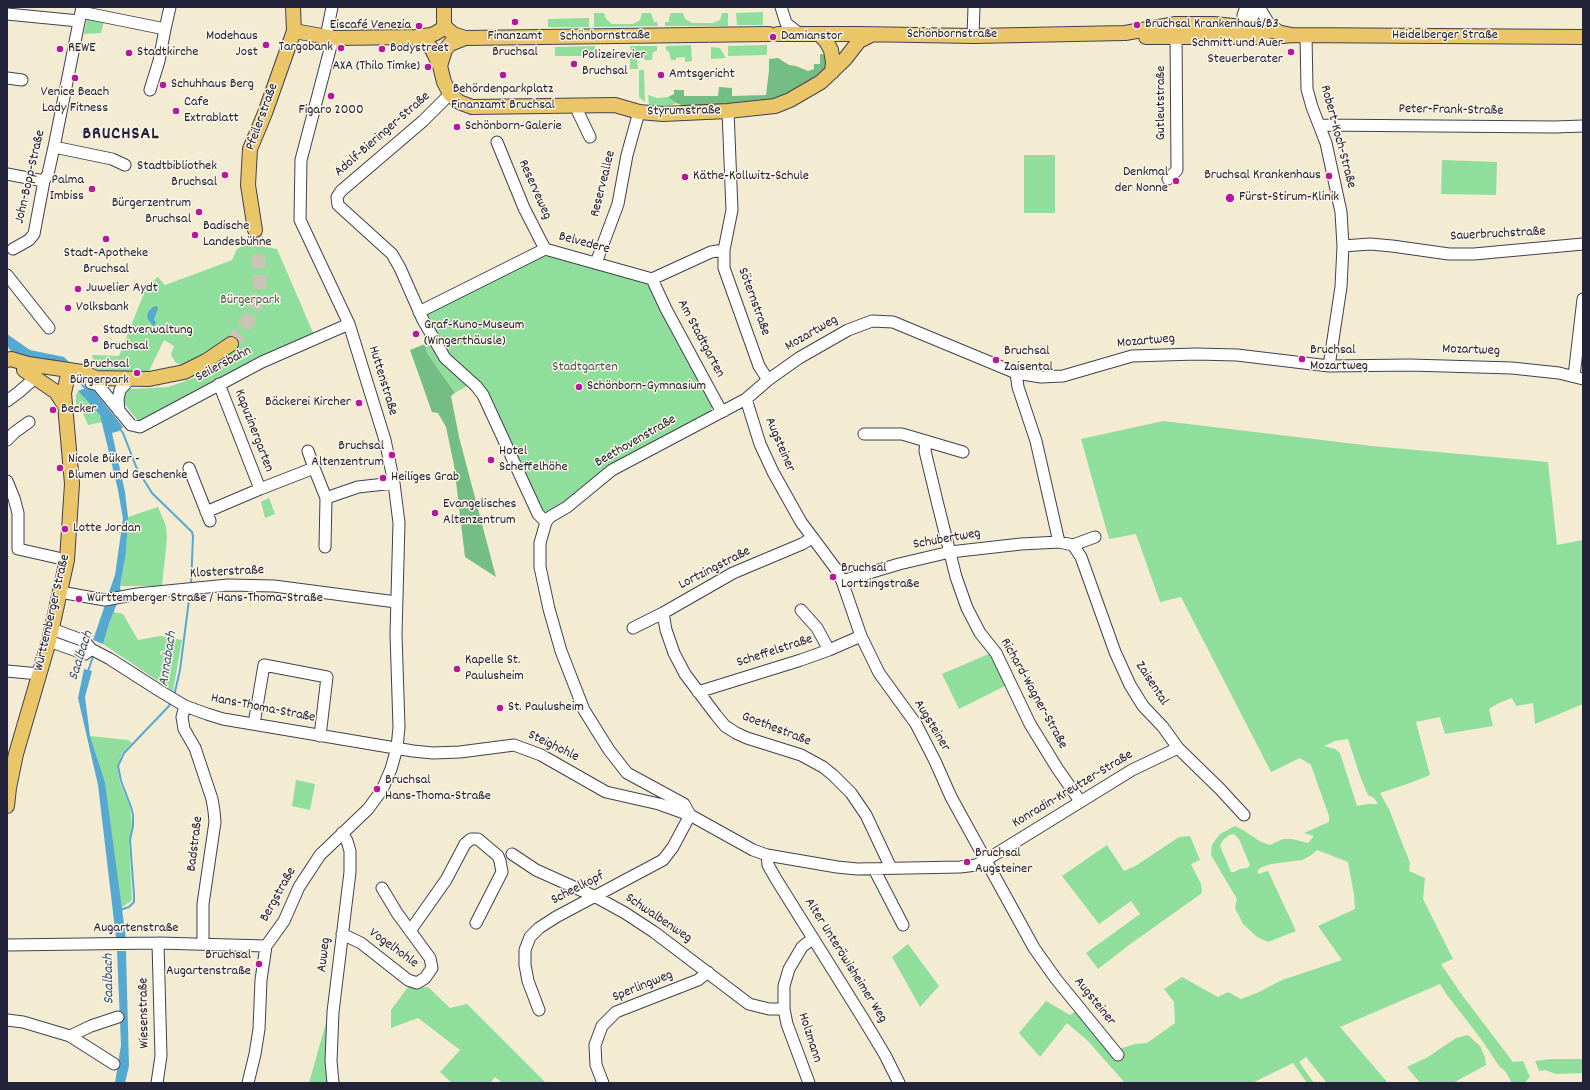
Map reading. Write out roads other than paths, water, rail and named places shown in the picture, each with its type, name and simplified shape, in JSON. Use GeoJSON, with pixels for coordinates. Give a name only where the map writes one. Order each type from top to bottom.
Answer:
{"type":"FeatureCollection","features":[{"type":"Feature","properties":{"kind":"main road"},"geometry":{"type":"LineString","coordinates":[[293,7],[294,31],[330,37],[431,36],[444,26],[444,7]]}},
{"type":"Feature","properties":{"kind":"main road","name":"Schönbornstraße"},"geometry":{"type":"LineString","coordinates":[[444,26],[453,34],[465,38],[773,34],[973,36],[1125,33],[1176,30],[1214,24],[1245,32]]}},
{"type":"Feature","properties":{"kind":"main road","name":"Pfeilerstraße"},"geometry":{"type":"LineString","coordinates":[[255,230],[248,185],[250,149],[265,113],[294,31]]}},
{"type":"Feature","properties":{"kind":"main road","name":"Heidelberger Straße"},"geometry":{"type":"LineString","coordinates":[[1245,32],[1276,37],[1293,34],[1583,37]]}},
{"type":"Feature","properties":{"kind":"main road"},"geometry":{"type":"LineString","coordinates":[[819,34],[826,41],[831,50],[833,62],[832,72]]}},
{"type":"Feature","properties":{"kind":"main road","name":"Styrumstraße"},"geometry":{"type":"LineString","coordinates":[[450,94],[458,102],[472,107],[615,105],[639,112],[663,114],[728,111],[774,106],[806,92],[821,82],[832,72],[859,41],[871,34]]}},
{"type":"Feature","properties":{"kind":"main road"},"geometry":{"type":"LineString","coordinates":[[416,37],[428,45],[440,66],[444,82],[450,94]]}},
{"type":"Feature","properties":{"kind":"main road"},"geometry":{"type":"LineString","coordinates":[[440,66],[445,50],[450,44],[465,38]]}},
{"type":"Feature","properties":{"kind":"main road"},"geometry":{"type":"LineString","coordinates":[[29,374],[129,380],[149,379],[184,372],[206,361],[231,344]]}},
{"type":"Feature","properties":{"kind":"main road"},"geometry":{"type":"LineString","coordinates":[[7,361],[11,359],[76,377]]}},
{"type":"Feature","properties":{"kind":"main road"},"geometry":{"type":"LineString","coordinates":[[7,361],[14,367],[29,374],[56,392],[65,406]]}},
{"type":"Feature","properties":{"kind":"main road","name":"Württemberger Straße"},"geometry":{"type":"LineString","coordinates":[[7,806],[12,753],[39,674],[50,635],[67,560],[72,484],[64,394],[76,377]]}},
{"type":"Feature","properties":{"kind":"street"},"geometry":{"type":"LineString","coordinates":[[150,90],[159,61],[170,7]]}},
{"type":"Feature","properties":{"kind":"street","name":"Huttenstraße"},"geometry":{"type":"LineString","coordinates":[[332,7],[330,37],[301,160],[300,220],[348,324],[384,440],[394,483],[400,523],[396,602],[399,727],[397,748]]}},
{"type":"Feature","properties":{"kind":"street"},"geometry":{"type":"LineString","coordinates":[[973,36],[974,7]]}},
{"type":"Feature","properties":{"kind":"street"},"geometry":{"type":"LineString","coordinates":[[1245,32],[1243,15],[1246,7]]}},
{"type":"Feature","properties":{"kind":"street"},"geometry":{"type":"LineString","coordinates":[[1245,32],[1253,16],[1255,7]]}},
{"type":"Feature","properties":{"kind":"street"},"geometry":{"type":"LineString","coordinates":[[1259,7],[1268,22],[1293,34]]}},
{"type":"Feature","properties":{"kind":"street"},"geometry":{"type":"LineString","coordinates":[[781,10],[786,23],[801,35]]}},
{"type":"Feature","properties":{"kind":"street"},"geometry":{"type":"LineString","coordinates":[[7,14],[81,13],[165,29]]}},
{"type":"Feature","properties":{"kind":"street","name":"John-Bopp-Straße"},"geometry":{"type":"LineString","coordinates":[[13,249],[29,240],[34,234],[44,181],[48,174],[54,147],[81,13]]}},
{"type":"Feature","properties":{"kind":"street","name":"Gutleutstraße"},"geometry":{"type":"LineString","coordinates":[[1168,179],[1177,170],[1176,30]]}},
{"type":"Feature","properties":{"kind":"street","name":"Robert-Koch-Straße"},"geometry":{"type":"LineString","coordinates":[[1293,34],[1312,107],[1326,144],[1341,212],[1343,246],[1341,287],[1329,366]]}},
{"type":"Feature","properties":{"kind":"street"},"geometry":{"type":"LineString","coordinates":[[7,78],[22,80]]}},
{"type":"Feature","properties":{"kind":"street","name":"Adolf-Bieringer-Straße"},"geometry":{"type":"LineString","coordinates":[[450,94],[437,108],[341,192],[337,197],[338,205],[392,254],[400,268],[419,312],[445,358],[476,386],[483,395],[538,514],[546,522]]}},
{"type":"Feature","properties":{"kind":"street"},"geometry":{"type":"LineString","coordinates":[[578,106],[578,112],[590,137]]}},
{"type":"Feature","properties":{"kind":"street","name":"Söternstraße"},"geometry":{"type":"LineString","coordinates":[[728,111],[732,210],[724,250],[724,268],[729,285],[751,340],[759,366],[768,380]]}},
{"type":"Feature","properties":{"kind":"street","name":"Reserveallee"},"geometry":{"type":"LineString","coordinates":[[596,263],[618,204],[627,155],[639,112]]}},
{"type":"Feature","properties":{"kind":"street","name":"Peter-Frank-Straße"},"geometry":{"type":"LineString","coordinates":[[1319,125],[1583,126]]}},
{"type":"Feature","properties":{"kind":"street","name":"Reserveweg"},"geometry":{"type":"LineString","coordinates":[[497,142],[524,208],[545,249]]}},
{"type":"Feature","properties":{"kind":"street"},"geometry":{"type":"LineString","coordinates":[[54,147],[112,159],[125,166]]}},
{"type":"Feature","properties":{"kind":"street"},"geometry":{"type":"LineString","coordinates":[[7,174],[44,181]]}},
{"type":"Feature","properties":{"kind":"street","name":"Sauerbruchstraße"},"geometry":{"type":"LineString","coordinates":[[1343,246],[1370,244],[1449,254],[1474,254],[1583,244]]}},
{"type":"Feature","properties":{"kind":"street","name":"Belvedere"},"geometry":{"type":"LineString","coordinates":[[419,312],[545,249],[652,279]]}},
{"type":"Feature","properties":{"kind":"street"},"geometry":{"type":"LineString","coordinates":[[652,279],[711,252],[724,250]]}},
{"type":"Feature","properties":{"kind":"street"},"geometry":{"type":"LineString","coordinates":[[7,275],[49,328]]}},
{"type":"Feature","properties":{"kind":"street","name":"Am Stadtgarten"},"geometry":{"type":"LineString","coordinates":[[652,279],[666,309],[719,407],[724,411]]}},
{"type":"Feature","properties":{"kind":"street"},"geometry":{"type":"LineString","coordinates":[[1579,377],[1583,299]]}},
{"type":"Feature","properties":{"kind":"street","name":"Mozartweg"},"geometry":{"type":"LineString","coordinates":[[746,399],[768,380],[798,358],[848,330],[872,321],[893,322],[1016,373],[1041,377],[1063,376],[1132,356],[1182,354],[1237,356],[1329,366],[1410,365],[1512,368],[1579,377]]}},
{"type":"Feature","properties":{"kind":"street","name":"Seilersbahn"},"geometry":{"type":"LineString","coordinates":[[76,377],[98,386],[131,425],[140,427],[262,362],[348,324]]}},
{"type":"Feature","properties":{"kind":"street"},"geometry":{"type":"LineString","coordinates":[[1016,373],[1018,386],[1036,441],[1058,542],[1073,545],[1095,537]]}},
{"type":"Feature","properties":{"kind":"street"},"geometry":{"type":"LineString","coordinates":[[7,400],[19,392],[29,374]]}},
{"type":"Feature","properties":{"kind":"street"},"geometry":{"type":"LineString","coordinates":[[120,411],[118,399],[120,390],[129,380]]}},
{"type":"Feature","properties":{"kind":"street","name":"Kapuzinergarten"},"geometry":{"type":"LineString","coordinates":[[219,384],[260,489]]}},
{"type":"Feature","properties":{"kind":"street","name":"Beethovenstraße"},"geometry":{"type":"LineString","coordinates":[[546,522],[550,517],[567,507],[612,470],[746,399]]}},
{"type":"Feature","properties":{"kind":"street","name":"Augsteiner"},"geometry":{"type":"LineString","coordinates":[[746,399],[760,444],[772,472],[793,510],[812,538],[829,559],[842,581],[860,636],[879,673],[916,724],[951,797],[1040,958],[1118,1055]]}},
{"type":"Feature","properties":{"kind":"street"},"geometry":{"type":"LineString","coordinates":[[7,440],[29,422]]}},
{"type":"Feature","properties":{"kind":"street"},"geometry":{"type":"LineString","coordinates":[[864,434],[902,434],[963,452]]}},
{"type":"Feature","properties":{"kind":"street","name":"Richard-Wagner-Straße"},"geometry":{"type":"LineString","coordinates":[[926,441],[925,451],[956,577],[967,608],[980,633],[996,653],[1030,724],[1057,768],[1080,801]]}},
{"type":"Feature","properties":{"kind":"street"},"geometry":{"type":"LineString","coordinates":[[308,451],[326,498],[325,547]]}},
{"type":"Feature","properties":{"kind":"street","name":"Kapuzinergarten"},"geometry":{"type":"LineString","coordinates":[[189,468],[208,516],[260,489],[314,468]]}},
{"type":"Feature","properties":{"kind":"street"},"geometry":{"type":"LineString","coordinates":[[7,481],[18,513],[18,549],[67,560]]}},
{"type":"Feature","properties":{"kind":"street"},"geometry":{"type":"LineString","coordinates":[[326,498],[358,487],[394,483]]}},
{"type":"Feature","properties":{"kind":"street"},"geometry":{"type":"LineString","coordinates":[[546,522],[540,543],[540,567],[562,651],[584,710],[609,750],[627,773],[684,804],[690,815],[753,850],[767,855],[837,867],[874,869],[960,868],[986,860]]}},
{"type":"Feature","properties":{"kind":"street","name":"Lortzingstraße"},"geometry":{"type":"LineString","coordinates":[[633,628],[663,613],[733,573],[802,544],[812,538]]}},
{"type":"Feature","properties":{"kind":"street","name":"Schubertweg"},"geometry":{"type":"LineString","coordinates":[[842,581],[899,564],[950,552],[1018,544],[1058,542]]}},
{"type":"Feature","properties":{"kind":"street","name":"Zaisental"},"geometry":{"type":"LineString","coordinates":[[1073,545],[1081,557],[1114,652],[1130,685],[1143,706],[1163,727],[1178,748],[1244,814]]}},
{"type":"Feature","properties":{"kind":"street","name":"Klosterstraße"},"geometry":{"type":"LineString","coordinates":[[60,592],[105,600],[136,594],[228,585],[274,586],[396,602]]}},
{"type":"Feature","properties":{"kind":"street"},"geometry":{"type":"LineString","coordinates":[[801,610],[817,628],[829,650]]}},
{"type":"Feature","properties":{"kind":"street","name":"Goethestraße"},"geometry":{"type":"LineString","coordinates":[[663,613],[666,630],[674,653],[685,674],[725,726],[747,738],[812,760],[843,784],[851,792],[866,815],[891,868]]}},
{"type":"Feature","properties":{"kind":"street","name":"Hans-Thoma-Straße"},"geometry":{"type":"LineString","coordinates":[[50,635],[79,639],[91,649],[185,706],[223,719],[397,748]]}},
{"type":"Feature","properties":{"kind":"street","name":"Scheffelstraße"},"geometry":{"type":"LineString","coordinates":[[698,692],[829,650],[860,636]]}},
{"type":"Feature","properties":{"kind":"street"},"geometry":{"type":"LineString","coordinates":[[254,724],[264,665],[327,677],[320,736]]}},
{"type":"Feature","properties":{"kind":"street"},"geometry":{"type":"LineString","coordinates":[[7,671],[39,674]]}},
{"type":"Feature","properties":{"kind":"street","name":"Badstraße"},"geometry":{"type":"LineString","coordinates":[[185,706],[182,717],[184,729],[195,748],[212,799],[215,822],[203,904],[203,944]]}},
{"type":"Feature","properties":{"kind":"street","name":"Steighohle"},"geometry":{"type":"LineString","coordinates":[[397,748],[433,753],[460,752],[514,745],[541,755],[606,792],[659,804],[690,815]]}},
{"type":"Feature","properties":{"kind":"street","name":"Bergstraße"},"geometry":{"type":"LineString","coordinates":[[248,1083],[259,1029],[261,980],[266,946],[284,921],[299,887],[320,855],[368,809],[382,790],[391,769],[397,748]]}},
{"type":"Feature","properties":{"kind":"street","name":"Konradin-Kreutzer-Straße"},"geometry":{"type":"LineString","coordinates":[[986,860],[1132,770],[1178,748]]}},
{"type":"Feature","properties":{"kind":"street","name":"Scheelkopf"},"geometry":{"type":"LineString","coordinates":[[538,1010],[528,981],[525,965],[526,950],[530,937],[539,928],[556,917],[664,860],[690,815]]}},
{"type":"Feature","properties":{"kind":"street","name":"Auweg"},"geometry":{"type":"LineString","coordinates":[[333,1083],[331,1061],[333,1012],[350,872],[350,851],[347,841],[342,833]]}},
{"type":"Feature","properties":{"kind":"street"},"geometry":{"type":"LineString","coordinates":[[382,888],[410,931],[446,880],[465,844],[471,840],[478,839],[494,852],[500,861],[502,872],[476,923]]}},
{"type":"Feature","properties":{"kind":"street","name":"Schwalbenweg"},"geometry":{"type":"LineString","coordinates":[[512,854],[536,870],[596,897],[625,913],[654,932],[749,1004],[769,1009],[784,1009]]}},
{"type":"Feature","properties":{"kind":"street","name":"Alter Unteröwisheimer Weg"},"geometry":{"type":"LineString","coordinates":[[767,855],[768,865],[776,880],[868,1026],[899,1083]]}},
{"type":"Feature","properties":{"kind":"street"},"geometry":{"type":"LineString","coordinates":[[874,869],[903,925]]}},
{"type":"Feature","properties":{"kind":"street","name":"Vogelhohle"},"geometry":{"type":"LineString","coordinates":[[342,934],[361,943],[408,980],[417,983],[425,978],[432,968],[432,963],[410,931]]}},
{"type":"Feature","properties":{"kind":"street","name":"Holzmann"},"geometry":{"type":"LineString","coordinates":[[809,1083],[787,1024],[784,1009],[784,986],[789,968],[802,947],[812,939]]}},
{"type":"Feature","properties":{"kind":"street","name":"Augartenstraße"},"geometry":{"type":"LineString","coordinates":[[7,946],[158,943],[266,946]]}},
{"type":"Feature","properties":{"kind":"street","name":"Wiesenstraße"},"geometry":{"type":"LineString","coordinates":[[157,1083],[160,1056],[158,943]]}},
{"type":"Feature","properties":{"kind":"street","name":"Sperlingweg"},"geometry":{"type":"LineString","coordinates":[[603,1083],[596,1065],[595,1045],[602,1026],[616,1012],[698,980],[708,972]]}},
{"type":"Feature","properties":{"kind":"street"},"geometry":{"type":"LineString","coordinates":[[70,1036],[91,1026],[118,1017]]}},
{"type":"Feature","properties":{"kind":"street"},"geometry":{"type":"LineString","coordinates":[[7,1020],[23,1022],[70,1036],[114,1064]]}},
{"type":"Feature","properties":{"kind":"water"},"geometry":{"type":"Polygon","coordinates":[[[156,306],[158,308],[154,319],[156,324],[153,326],[147,318],[148,312],[156,306]]]}},
{"type":"Feature","properties":{"kind":"water"},"geometry":{"type":"Polygon","coordinates":[[[7,334],[30,350],[64,357],[72,365],[28,359],[10,350],[7,345],[7,334]]]}},
{"type":"Feature","properties":{"kind":"water"},"geometry":{"type":"Polygon","coordinates":[[[92,388],[123,427],[119,431],[112,433],[125,492],[128,517],[126,553],[120,586],[121,595],[107,598],[115,575],[123,519],[118,490],[100,415],[78,391],[92,388]]]}},
{"type":"Feature","properties":{"kind":"water"},"geometry":{"type":"Polygon","coordinates":[[[118,601],[103,644],[93,640],[106,602],[118,601]]]}},
{"type":"Feature","properties":{"kind":"water"},"geometry":{"type":"Polygon","coordinates":[[[84,669],[92,671],[85,697],[90,736],[105,782],[126,939],[116,938],[98,785],[78,698],[84,669]]]}},
{"type":"Feature","properties":{"kind":"water"},"geometry":{"type":"Polygon","coordinates":[[[117,951],[126,951],[129,1066],[125,1083],[115,1083],[121,1045],[117,951]]]}},
{"type":"Feature","properties":{"kind":"waterway","name":"Saalbach"},"geometry":{"type":"LineString","coordinates":[[75,377],[87,390]]}},
{"type":"Feature","properties":{"kind":"waterway","name":"Annabach"},"geometry":{"type":"LineString","coordinates":[[120,429],[137,469],[152,493],[192,532],[191,585]]}},
{"type":"Feature","properties":{"kind":"waterway","name":"Annabach"},"geometry":{"type":"LineString","coordinates":[[174,696],[180,670],[190,592]]}},
{"type":"Feature","properties":{"kind":"waterway","name":"Saalbach"},"geometry":{"type":"LineString","coordinates":[[88,671],[94,654]]}},
{"type":"Feature","properties":{"kind":"waterway","name":"Annabach"},"geometry":{"type":"LineString","coordinates":[[120,910],[129,907],[134,902],[130,840],[133,826],[133,815],[121,781],[118,766],[124,753],[169,706],[171,701]]}},
{"type":"Feature","properties":{"kind":"tunnel"},"geometry":{"type":"LineString","coordinates":[[231,344],[241,332],[252,314],[259,295],[260,274],[255,230]]}},
{"type":"Feature","properties":{"kind":"place","name":"Finanzamt Bruchsal"},"geometry":{"type":"Point","coordinates":[515,22]}},
{"type":"Feature","properties":{"kind":"place","name":"Bruchsal Krankenhaus/B3"},"geometry":{"type":"Point","coordinates":[1137,25]}},
{"type":"Feature","properties":{"kind":"place","name":"Eiscafé Venezia"},"geometry":{"type":"Point","coordinates":[419,26]}},
{"type":"Feature","properties":{"kind":"place","name":"Damianstor"},"geometry":{"type":"Point","coordinates":[773,37]}},
{"type":"Feature","properties":{"kind":"place","name":"Modehaus Jost"},"geometry":{"type":"Point","coordinates":[266,45]}},
{"type":"Feature","properties":{"kind":"place","name":"Targobank"},"geometry":{"type":"Point","coordinates":[341,48]}},
{"type":"Feature","properties":{"kind":"place","name":"REWE"},"geometry":{"type":"Point","coordinates":[60,49]}},
{"type":"Feature","properties":{"kind":"place","name":"Bodystreet"},"geometry":{"type":"Point","coordinates":[382,49]}},
{"type":"Feature","properties":{"kind":"place","name":"Schmitt und Auer Steuerberater"},"geometry":{"type":"Point","coordinates":[1291,52]}},
{"type":"Feature","properties":{"kind":"place","name":"Stadtkirche"},"geometry":{"type":"Point","coordinates":[129,53]}},
{"type":"Feature","properties":{"kind":"place","name":"Polizeirevier Bruchsal"},"geometry":{"type":"Point","coordinates":[574,64]}},
{"type":"Feature","properties":{"kind":"place","name":"AXA (Thilo Timke)"},"geometry":{"type":"Point","coordinates":[428,67]}},
{"type":"Feature","properties":{"kind":"place","name":"Behördenparkplatz Finanzamt Bruchsal"},"geometry":{"type":"Point","coordinates":[503,75]}},
{"type":"Feature","properties":{"kind":"place","name":"Amtsgericht"},"geometry":{"type":"Point","coordinates":[661,75]}},
{"type":"Feature","properties":{"kind":"place","name":"Venice Beach Lady Fitness"},"geometry":{"type":"Point","coordinates":[75,78]}},
{"type":"Feature","properties":{"kind":"place","name":"Schuhhaus Berg"},"geometry":{"type":"Point","coordinates":[163,85]}},
{"type":"Feature","properties":{"kind":"place","name":"Figaro 2000"},"geometry":{"type":"Point","coordinates":[331,96]}},
{"type":"Feature","properties":{"kind":"place","name":"Cafe Extrablatt"},"geometry":{"type":"Point","coordinates":[176,111]}},
{"type":"Feature","properties":{"kind":"place","name":"Schönborn-Galerie"},"geometry":{"type":"Point","coordinates":[457,127]}},
{"type":"Feature","properties":{"kind":"place","name":"Stadtbibliothek Bruchsal"},"geometry":{"type":"Point","coordinates":[225,175]}},
{"type":"Feature","properties":{"kind":"place","name":"Bruchsal Krankenhaus"},"geometry":{"type":"Point","coordinates":[1329,176]}},
{"type":"Feature","properties":{"kind":"place","name":"Käthe-Kollwitz-Schule"},"geometry":{"type":"Point","coordinates":[685,177]}},
{"type":"Feature","properties":{"kind":"place","name":"Denkmal der Nonne"},"geometry":{"type":"Point","coordinates":[1176,181]}},
{"type":"Feature","properties":{"kind":"place","name":"Palma Imbiss"},"geometry":{"type":"Point","coordinates":[92,189]}},
{"type":"Feature","properties":{"kind":"place","name":"Fürst-Stirum-Klinik"},"geometry":{"type":"Point","coordinates":[1230,198]}},
{"type":"Feature","properties":{"kind":"place","name":"Bürgerzentrum Bruchsal"},"geometry":{"type":"Point","coordinates":[199,212]}},
{"type":"Feature","properties":{"kind":"place","name":"Badische Landesbühne"},"geometry":{"type":"Point","coordinates":[195,235]}},
{"type":"Feature","properties":{"kind":"place","name":"Stadt-Apotheke Bruchsal"},"geometry":{"type":"Point","coordinates":[106,239]}},
{"type":"Feature","properties":{"kind":"place","name":"Juwelier Aydt"},"geometry":{"type":"Point","coordinates":[78,289]}},
{"type":"Feature","properties":{"kind":"place","name":"Volksbank"},"geometry":{"type":"Point","coordinates":[68,308]}},
{"type":"Feature","properties":{"kind":"place","name":"Graf-Kuno-Museum (Wingerthäusle)"},"geometry":{"type":"Point","coordinates":[416,334]}},
{"type":"Feature","properties":{"kind":"place","name":"Stadtverwaltung Bruchsal"},"geometry":{"type":"Point","coordinates":[95,339]}},
{"type":"Feature","properties":{"kind":"place","name":"Bruchsal Mozartweg"},"geometry":{"type":"Point","coordinates":[1302,359]}},
{"type":"Feature","properties":{"kind":"place","name":"Bruchsal Zaisental"},"geometry":{"type":"Point","coordinates":[996,360]}},
{"type":"Feature","properties":{"kind":"place","name":"Bruchsal Bürgerpark"},"geometry":{"type":"Point","coordinates":[137,373]}},
{"type":"Feature","properties":{"kind":"place","name":"Schönborn-Gymnasium"},"geometry":{"type":"Point","coordinates":[579,387]}},
{"type":"Feature","properties":{"kind":"place","name":"Bäckerei Kircher"},"geometry":{"type":"Point","coordinates":[359,403]}},
{"type":"Feature","properties":{"kind":"place","name":"Becker"},"geometry":{"type":"Point","coordinates":[53,410]}},
{"type":"Feature","properties":{"kind":"place","name":"Bruchsal Altenzentrum"},"geometry":{"type":"Point","coordinates":[392,455]}},
{"type":"Feature","properties":{"kind":"place","name":"Hotel Scheffelhöhe"},"geometry":{"type":"Point","coordinates":[491,460]}},
{"type":"Feature","properties":{"kind":"place","name":"Nicole Büker - Blumen und Geschenke"},"geometry":{"type":"Point","coordinates":[60,468]}},
{"type":"Feature","properties":{"kind":"place","name":"Heiliges Grab"},"geometry":{"type":"Point","coordinates":[383,478]}},
{"type":"Feature","properties":{"kind":"place","name":"Evangelisches Altenzentrum"},"geometry":{"type":"Point","coordinates":[435,513]}},
{"type":"Feature","properties":{"kind":"place","name":"Lotte Jordan"},"geometry":{"type":"Point","coordinates":[65,529]}},
{"type":"Feature","properties":{"kind":"place","name":"Bruchsal Lortzingstraße"},"geometry":{"type":"Point","coordinates":[833,577]}},
{"type":"Feature","properties":{"kind":"place","name":"Württemberger Straße / Hans-Thoma-Straße"},"geometry":{"type":"Point","coordinates":[79,599]}},
{"type":"Feature","properties":{"kind":"place","name":"Kapelle St. Paulusheim"},"geometry":{"type":"Point","coordinates":[457,669]}},
{"type":"Feature","properties":{"kind":"place","name":"St. Paulusheim"},"geometry":{"type":"Point","coordinates":[500,708]}},
{"type":"Feature","properties":{"kind":"place","name":"Bruchsal Hans-Thoma-Straße"},"geometry":{"type":"Point","coordinates":[377,789]}},
{"type":"Feature","properties":{"kind":"place","name":"Bruchsal Augsteiner"},"geometry":{"type":"Point","coordinates":[967,862]}},
{"type":"Feature","properties":{"kind":"place","name":"Bruchsal Augartenstraße"},"geometry":{"type":"Point","coordinates":[259,964]}},
{"type":"Feature","properties":{"kind":"district","name":"BRUCHSAL"},"geometry":{"type":"Point","coordinates":[121,136]}},
{"type":"Feature","properties":{"kind":"park label","name":"Bürgerpark"},"geometry":{"type":"Point","coordinates":[250,301]}},
{"type":"Feature","properties":{"kind":"park label","name":"Stadtgarten"},"geometry":{"type":"Point","coordinates":[585,368]}}]}
